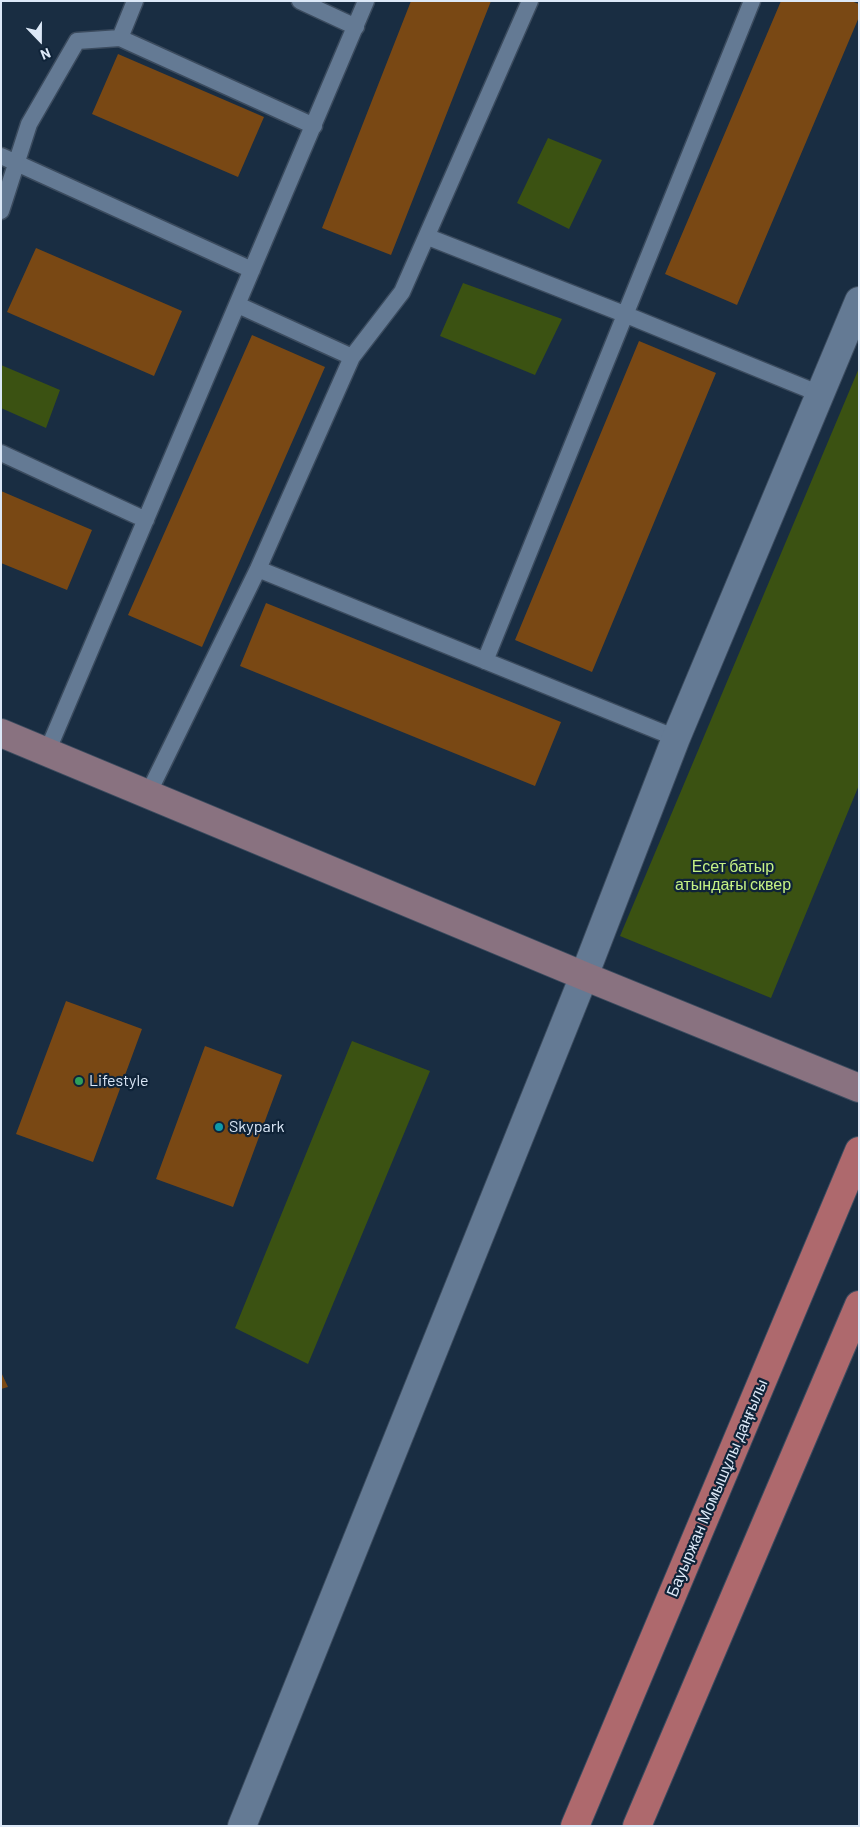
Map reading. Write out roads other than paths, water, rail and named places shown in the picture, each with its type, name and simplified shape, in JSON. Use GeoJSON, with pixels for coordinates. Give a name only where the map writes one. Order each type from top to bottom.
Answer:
{"type":"FeatureCollection","features":[{"type":"Feature","properties":{"kind":"main road","name":"Бауыржан Момышұлы даңғылы"},"geometry":{"type":"LineString","coordinates":[[575,1826],[859,1151]]}},
{"type":"Feature","properties":{"kind":"main road"},"geometry":{"type":"LineString","coordinates":[[637,1826],[859,1304]]}},
{"type":"Feature","properties":{"kind":"street"},"geometry":{"type":"LineString","coordinates":[[242,1826],[584,976],[676,738],[859,300]]}},
{"type":"Feature","properties":{"kind":"street"},"geometry":{"type":"LineString","coordinates":[[1,733],[584,976],[859,1088]]}},
{"type":"Feature","properties":{"kind":"lane"},"geometry":{"type":"LineString","coordinates":[[120,38],[135,1]]}},
{"type":"Feature","properties":{"kind":"lane"},"geometry":{"type":"LineString","coordinates":[[300,1],[356,27]]}},
{"type":"Feature","properties":{"kind":"lane"},"geometry":{"type":"LineString","coordinates":[[47,752],[366,1]]}},
{"type":"Feature","properties":{"kind":"lane"},"geometry":{"type":"LineString","coordinates":[[148,794],[258,568],[352,357],[402,292],[428,237],[530,1]]}},
{"type":"Feature","properties":{"kind":"lane"},"geometry":{"type":"LineString","coordinates":[[485,661],[752,1]]}},
{"type":"Feature","properties":{"kind":"lane"},"geometry":{"type":"LineString","coordinates":[[1,211],[29,124],[77,41],[120,38],[314,126]]}},
{"type":"Feature","properties":{"kind":"lane"},"geometry":{"type":"LineString","coordinates":[[1,156],[252,270]]}},
{"type":"Feature","properties":{"kind":"lane"},"geometry":{"type":"LineString","coordinates":[[428,237],[820,394]]}},
{"type":"Feature","properties":{"kind":"lane"},"geometry":{"type":"LineString","coordinates":[[238,305],[352,357]]}},
{"type":"Feature","properties":{"kind":"lane"},"geometry":{"type":"LineString","coordinates":[[1,454],[146,520]]}},
{"type":"Feature","properties":{"kind":"lane"},"geometry":{"type":"LineString","coordinates":[[258,568],[676,738]]}},
{"type":"Feature","properties":{"kind":"place","name":"Lifestyle"},"geometry":{"type":"Point","coordinates":[79,1081]}},
{"type":"Feature","properties":{"kind":"place","name":"Skypark"},"geometry":{"type":"Point","coordinates":[219,1127]}},
{"type":"Feature","properties":{"kind":"park label","name":"Есет батыр атындағы сквер"},"geometry":{"type":"Point","coordinates":[733,876]}}]}
